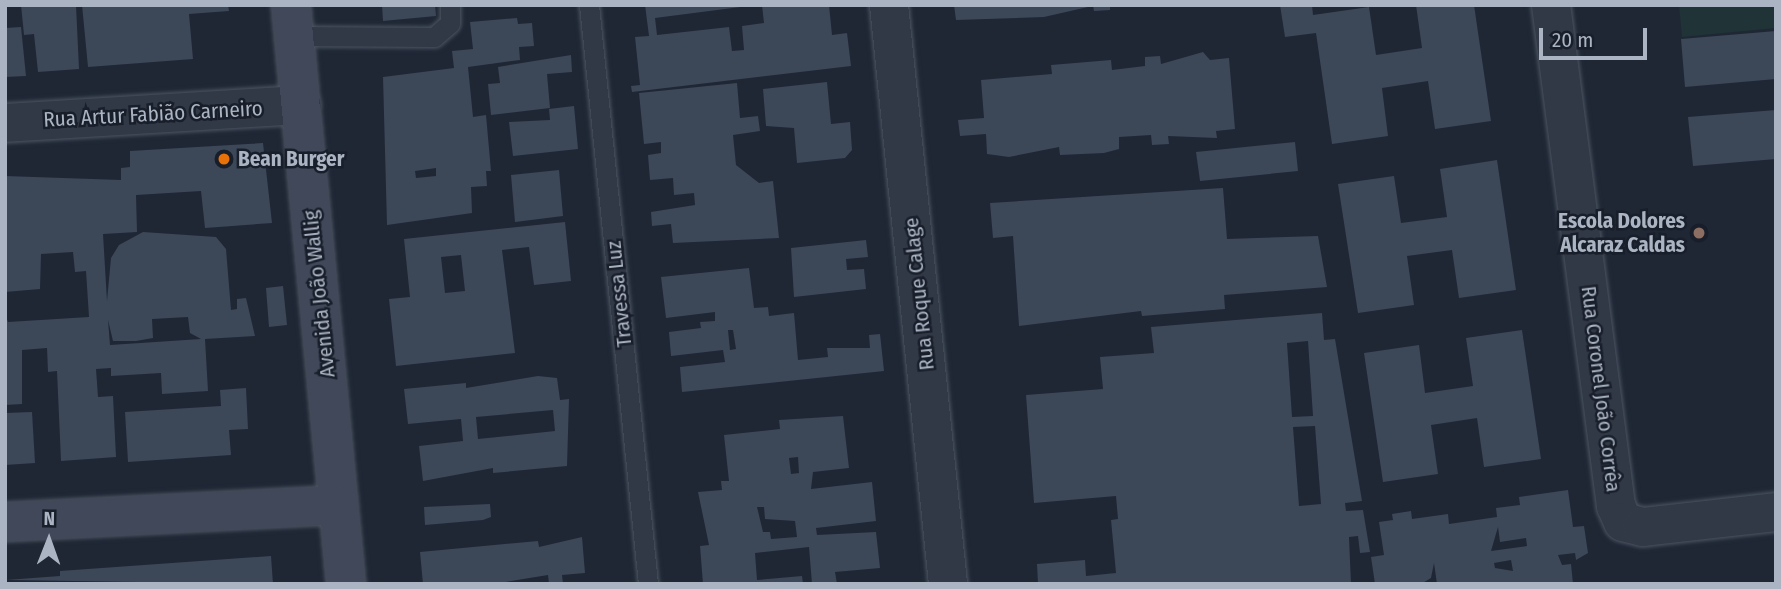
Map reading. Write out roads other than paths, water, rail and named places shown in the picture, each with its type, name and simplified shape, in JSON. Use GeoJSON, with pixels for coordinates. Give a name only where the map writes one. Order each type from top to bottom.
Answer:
{"type":"FeatureCollection","features":[{"type":"Feature","properties":{"kind":"main road","name":"Avenida João Wallig"},"geometry":{"type":"LineString","coordinates":[[293,21],[346,584]]}},
{"type":"Feature","properties":{"kind":"main road"},"geometry":{"type":"LineString","coordinates":[[5,522],[339,505]]}},
{"type":"Feature","properties":{"kind":"street","name":"Rua Roque Calage"},"geometry":{"type":"LineString","coordinates":[[890,5],[948,584]]}},
{"type":"Feature","properties":{"kind":"street","name":"Rua Coronel João Corrêa"},"geometry":{"type":"LineString","coordinates":[[1551,5],[1616,506],[1623,522],[1643,527],[1776,512]]}},
{"type":"Feature","properties":{"kind":"street","name":"Rua Artur Fabião Carneiro"},"geometry":{"type":"LineString","coordinates":[[5,123],[301,105]]}},
{"type":"Feature","properties":{"kind":"lane"},"geometry":{"type":"LineString","coordinates":[[293,21],[434,37],[450,23],[450,5]]}},
{"type":"Feature","properties":{"kind":"lane","name":"Travessa Luz"},"geometry":{"type":"LineString","coordinates":[[589,5],[648,584]]}},
{"type":"Feature","properties":{"kind":"place","name":"Bean Burger"},"geometry":{"type":"Point","coordinates":[224,159]}},
{"type":"Feature","properties":{"kind":"place","name":"Escola Dolores Alcaraz Caldas"},"geometry":{"type":"Point","coordinates":[1699,233]}}]}
